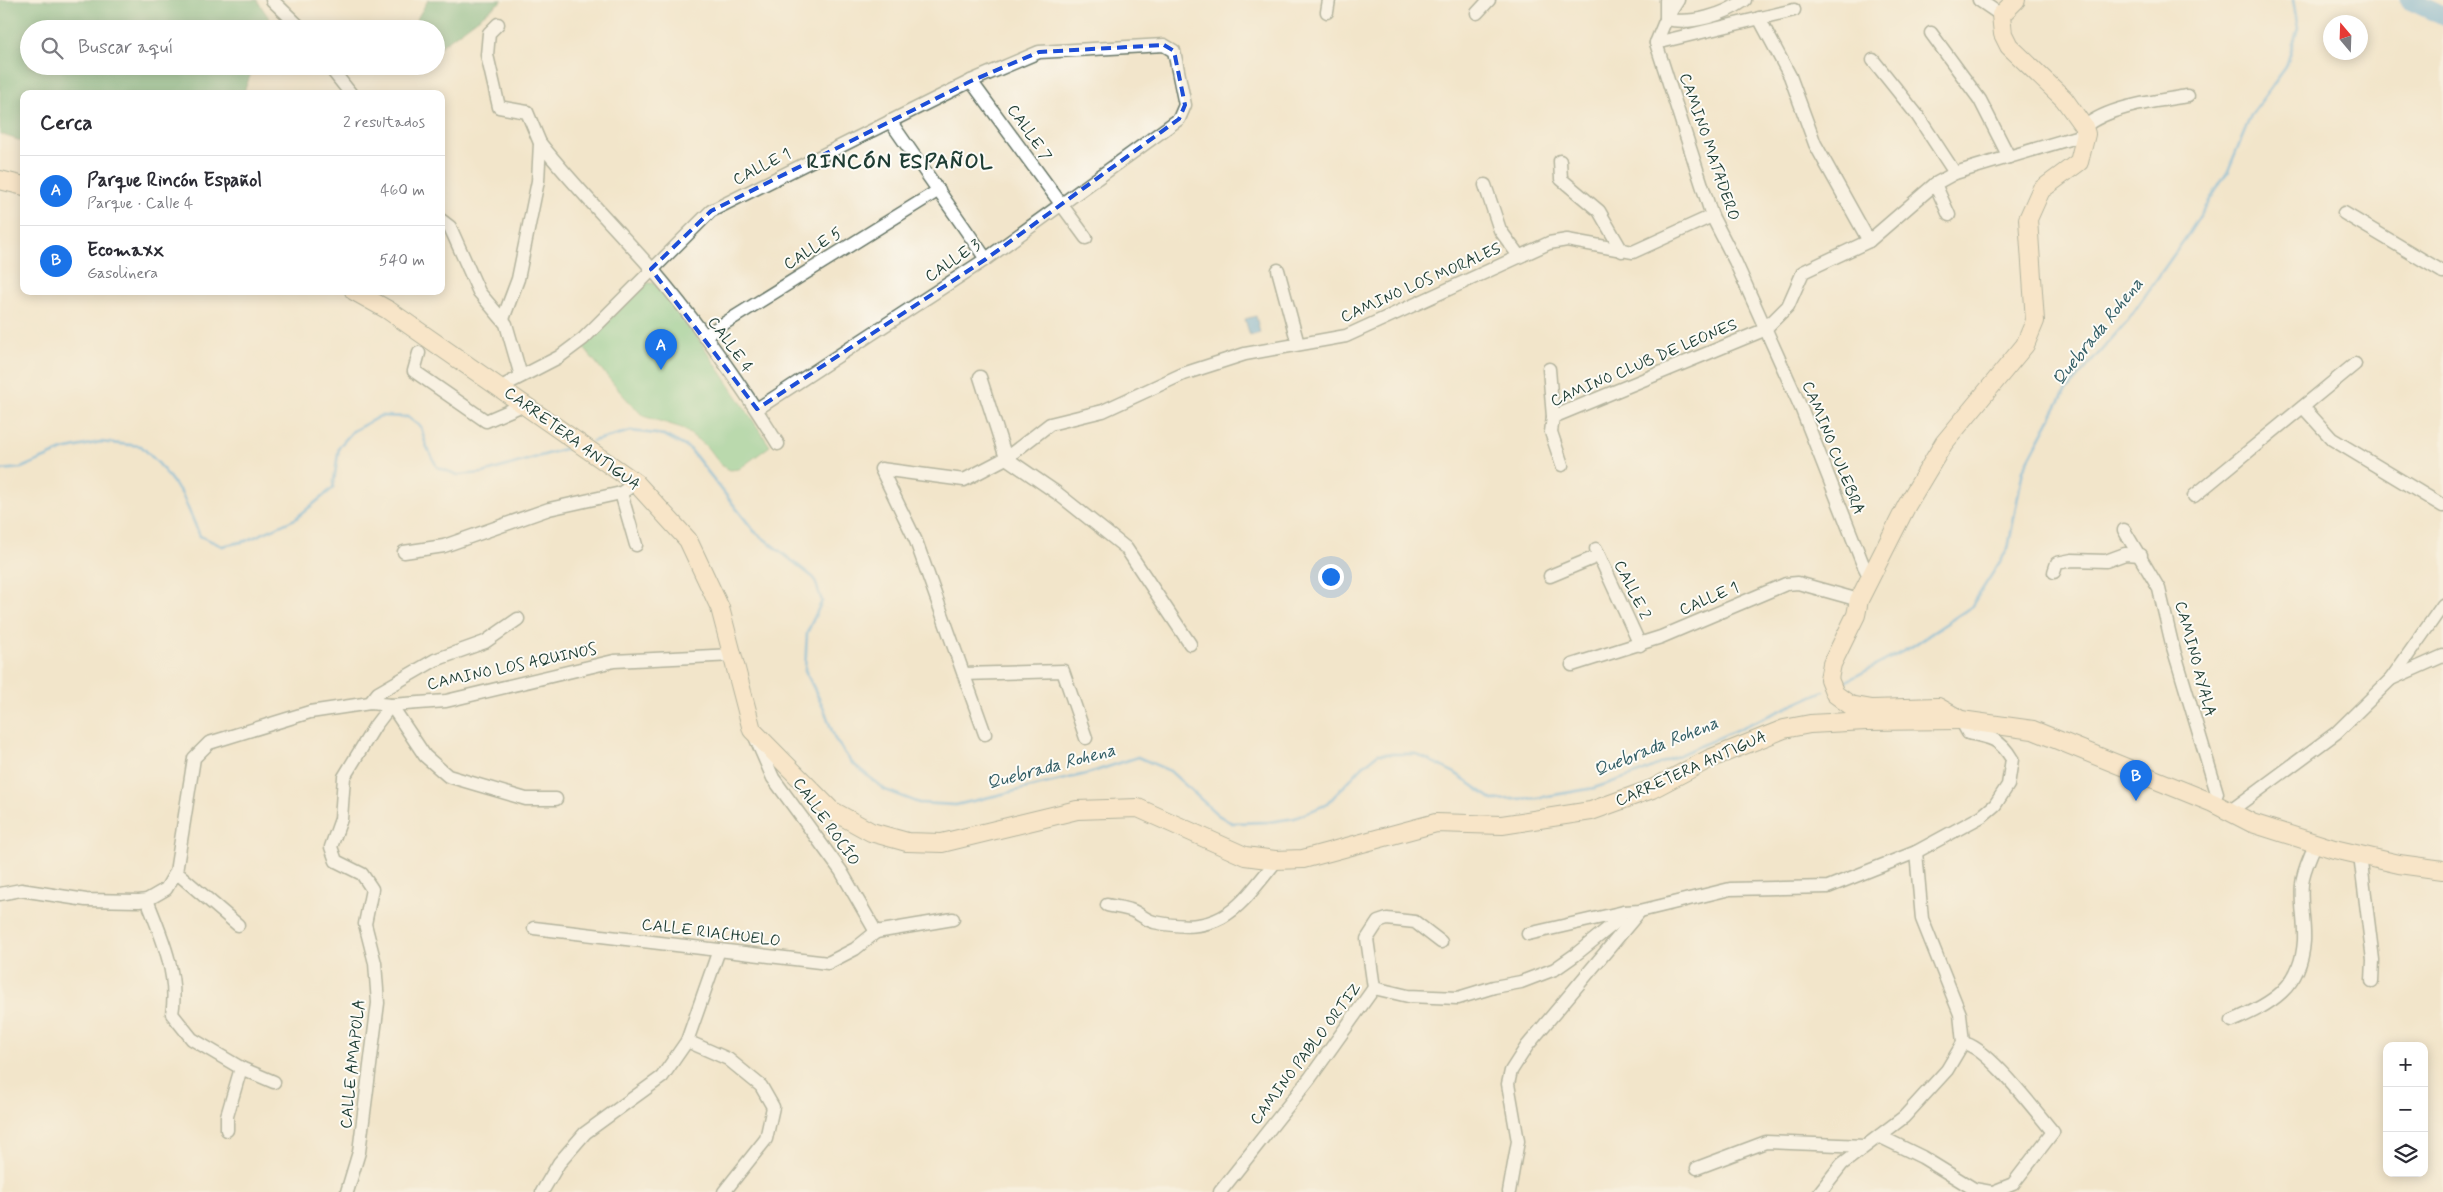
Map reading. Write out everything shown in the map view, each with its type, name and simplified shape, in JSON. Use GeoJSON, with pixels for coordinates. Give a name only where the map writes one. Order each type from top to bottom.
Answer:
{"type":"FeatureCollection","features":[{"type":"Feature","properties":{"kind":"street"},"geometry":{"type":"LineString","coordinates":[[272,0],[293,20]]}},
{"type":"Feature","properties":{"kind":"street"},"geometry":{"type":"LineString","coordinates":[[1477,13],[1489,0]]}},
{"type":"Feature","properties":{"kind":"street"},"geometry":{"type":"LineString","coordinates":[[1666,0],[1666,20]]}},
{"type":"Feature","properties":{"kind":"street"},"geometry":{"type":"LineString","coordinates":[[1656,43],[1666,20],[1678,0]]}},
{"type":"Feature","properties":{"kind":"street"},"geometry":{"type":"LineString","coordinates":[[1666,20],[1680,22],[1706,18],[1745,0]]}},
{"type":"Feature","properties":{"kind":"street"},"geometry":{"type":"LineString","coordinates":[[1979,0],[2001,15],[2003,34],[2009,46],[2064,98],[2085,131]]}},
{"type":"Feature","properties":{"kind":"street"},"geometry":{"type":"LineString","coordinates":[[2001,15],[2016,0]]}},
{"type":"Feature","properties":{"kind":"street"},"geometry":{"type":"LineString","coordinates":[[1656,43],[1794,10]]}},
{"type":"Feature","properties":{"kind":"street"},"geometry":{"type":"LineString","coordinates":[[1759,18],[1790,76],[1815,144],[1869,241]]}},
{"type":"Feature","properties":{"kind":"street"},"geometry":{"type":"LineString","coordinates":[[498,24],[489,33],[487,54],[499,107],[527,112],[540,143],[538,181],[522,261],[518,279],[503,318]]}},
{"type":"Feature","properties":{"kind":"street"},"geometry":{"type":"LineString","coordinates":[[1931,33],[1980,100],[2009,157]]}},
{"type":"Feature","properties":{"kind":"street","name":"CAMINO MATADERO"},"geometry":{"type":"LineString","coordinates":[[1656,43],[1712,216],[1735,261],[1764,330]]}},
{"type":"Feature","properties":{"kind":"street","name":"CALLE 1"},"geometry":{"type":"LineString","coordinates":[[501,387],[559,357],[583,339],[711,211],[971,81],[1039,52],[1164,45],[1174,51],[1185,105],[1179,119],[1162,131]]}},
{"type":"Feature","properties":{"kind":"street"},"geometry":{"type":"LineString","coordinates":[[1873,60],[1916,115],[1955,173]]}},
{"type":"Feature","properties":{"kind":"street"},"geometry":{"type":"LineString","coordinates":[[336,75],[348,90]]}},
{"type":"Feature","properties":{"kind":"street","name":"CALLE 7"},"geometry":{"type":"LineString","coordinates":[[971,81],[1059,204],[1086,238]]}},
{"type":"Feature","properties":{"kind":"street"},"geometry":{"type":"LineString","coordinates":[[2188,96],[2137,105],[2091,121],[2085,131],[2079,162],[2040,190],[2028,219],[2035,321],[2025,346],[1944,443],[1907,505],[1859,600],[1856,615],[1832,664],[1829,679],[1835,694],[1850,704],[1872,709],[1938,707],[1961,720],[2033,730],[2213,803],[2252,823],[2315,844],[2399,864],[2443,870]]}},
{"type":"Feature","properties":{"kind":"street"},"geometry":{"type":"LineString","coordinates":[[890,121],[986,259]]}},
{"type":"Feature","properties":{"kind":"street","name":"CALLE 3"},"geometry":{"type":"LineString","coordinates":[[757,409],[986,259],[1059,204],[1162,131]]}},
{"type":"Feature","properties":{"kind":"street"},"geometry":{"type":"LineString","coordinates":[[1764,330],[1788,306],[1803,272],[1869,241],[1934,184],[1955,173],[2085,131]]}},
{"type":"Feature","properties":{"kind":"street","name":"CALLE 4"},"geometry":{"type":"LineString","coordinates":[[540,143],[652,269],[757,409],[778,444]]}},
{"type":"Feature","properties":{"kind":"street"},"geometry":{"type":"LineString","coordinates":[[1560,161],[1561,179],[1599,211],[1622,250]]}},
{"type":"Feature","properties":{"kind":"street"},"geometry":{"type":"LineString","coordinates":[[0,180],[20,185]]}},
{"type":"Feature","properties":{"kind":"street"},"geometry":{"type":"LineString","coordinates":[[1934,184],[1949,215]]}},
{"type":"Feature","properties":{"kind":"street"},"geometry":{"type":"LineString","coordinates":[[1485,185],[1500,230],[1519,256]]}},
{"type":"Feature","properties":{"kind":"street","name":"CALLE 5"},"geometry":{"type":"LineString","coordinates":[[704,336],[939,190]]}},
{"type":"Feature","properties":{"kind":"street"},"geometry":{"type":"LineString","coordinates":[[2344,213],[2443,272]]}},
{"type":"Feature","properties":{"kind":"street","name":"CAMINO LOS MORALES"},"geometry":{"type":"LineString","coordinates":[[964,674],[916,541],[881,469],[964,480],[1006,458],[1050,424],[1103,411],[1183,374],[1245,354],[1346,336],[1549,243],[1567,240],[1633,252],[1712,216]]}},
{"type":"Feature","properties":{"kind":"street"},"geometry":{"type":"LineString","coordinates":[[445,223],[450,226],[479,292],[503,318],[522,376]]}},
{"type":"Feature","properties":{"kind":"street"},"geometry":{"type":"LineString","coordinates":[[1278,270],[1298,344]]}},
{"type":"Feature","properties":{"kind":"street","name":"CARRETERA ANTIGUA"},"geometry":{"type":"LineString","coordinates":[[361,295],[388,310],[636,482],[688,540],[720,608],[752,730],[831,810],[871,832],[907,842],[942,843],[1078,810],[1138,808],[1245,856],[1277,860],[1303,860],[1436,823],[1502,825],[1591,811],[1652,789],[1710,759],[1784,729],[1810,724],[1866,721],[1961,720]]}},
{"type":"Feature","properties":{"kind":"street","name":"CAMINO CULEBRA"},"geometry":{"type":"LineString","coordinates":[[1764,330],[1802,410],[1870,578]]}},
{"type":"Feature","properties":{"kind":"street","name":"CAMINO CLUB DE LEONES"},"geometry":{"type":"LineString","coordinates":[[1562,465],[1551,432],[1553,417],[1764,330]]}},
{"type":"Feature","properties":{"kind":"street"},"geometry":{"type":"LineString","coordinates":[[419,353],[414,371],[486,421],[525,404]]}},
{"type":"Feature","properties":{"kind":"street"},"geometry":{"type":"LineString","coordinates":[[2194,496],[2355,364]]}},
{"type":"Feature","properties":{"kind":"street"},"geometry":{"type":"LineString","coordinates":[[1549,370],[1553,417]]}},
{"type":"Feature","properties":{"kind":"street"},"geometry":{"type":"LineString","coordinates":[[980,377],[1006,458],[1057,492],[1126,548],[1190,644]]}},
{"type":"Feature","properties":{"kind":"street"},"geometry":{"type":"LineString","coordinates":[[2303,408],[2332,440],[2443,506]]}},
{"type":"Feature","properties":{"kind":"street"},"geometry":{"type":"LineString","coordinates":[[404,552],[444,546],[549,509],[621,493],[636,482]]}},
{"type":"Feature","properties":{"kind":"street"},"geometry":{"type":"LineString","coordinates":[[621,493],[636,545]]}},
{"type":"Feature","properties":{"kind":"street","name":"CAMINO AYALA"},"geometry":{"type":"LineString","coordinates":[[2124,530],[2141,555],[2159,589],[2172,644],[2217,793],[2213,803]]}},
{"type":"Feature","properties":{"kind":"street","name":"CALLE 2"},"geometry":{"type":"LineString","coordinates":[[1550,576],[1597,552],[1640,645]]}},
{"type":"Feature","properties":{"kind":"street"},"geometry":{"type":"LineString","coordinates":[[2054,572],[2057,563],[2072,560],[2106,561],[2125,554],[2141,555]]}},
{"type":"Feature","properties":{"kind":"street","name":"CALLE 1"},"geometry":{"type":"LineString","coordinates":[[1572,665],[1640,645],[1786,584],[1798,583],[1859,600]]}},
{"type":"Feature","properties":{"kind":"street"},"geometry":{"type":"LineString","coordinates":[[2229,812],[2336,733],[2391,679],[2443,605]]}},
{"type":"Feature","properties":{"kind":"street"},"geometry":{"type":"LineString","coordinates":[[370,703],[378,693],[435,660],[485,642],[518,620]]}},
{"type":"Feature","properties":{"kind":"street","name":"CAMINO LOS AQUINOS"},"geometry":{"type":"LineString","coordinates":[[147,900],[166,889],[176,872],[194,758],[209,743],[310,712],[370,703],[391,705],[446,701],[614,661],[733,655]]}},
{"type":"Feature","properties":{"kind":"street"},"geometry":{"type":"LineString","coordinates":[[2391,679],[2443,656]]}},
{"type":"Feature","properties":{"kind":"street"},"geometry":{"type":"LineString","coordinates":[[985,734],[964,674],[1063,671],[1086,738]]}},
{"type":"Feature","properties":{"kind":"street"},"geometry":{"type":"LineString","coordinates":[[391,705],[425,756],[448,776],[526,799],[556,799]]}},
{"type":"Feature","properties":{"kind":"street","name":"CALLE AMAPOLA"},"geometry":{"type":"LineString","coordinates":[[347,1192],[359,1152],[378,1003],[375,964],[365,924],[372,889],[362,874],[336,861],[331,847],[341,819],[344,777],[375,726],[391,705]]}},
{"type":"Feature","properties":{"kind":"street"},"geometry":{"type":"LineString","coordinates":[[1528,934],[1624,912],[1640,911],[1730,889],[1828,887],[1916,852],[1982,816],[1994,805],[2008,786],[2012,759],[2003,744],[1983,736],[1968,733],[1961,720]]}},
{"type":"Feature","properties":{"kind":"street","name":"CALLE ROCÍO"},"geometry":{"type":"LineString","coordinates":[[752,730],[773,778],[841,870],[876,932]]}},
{"type":"Feature","properties":{"kind":"street"},"geometry":{"type":"LineString","coordinates":[[2232,1021],[2275,1000],[2289,986],[2301,958],[2304,941],[2302,881],[2315,844]]}},
{"type":"Feature","properties":{"kind":"street"},"geometry":{"type":"LineString","coordinates":[[1820,1192],[1842,1164],[1904,1117],[1947,1070],[1963,1044],[1960,1014],[1922,919],[1916,852]]}},
{"type":"Feature","properties":{"kind":"street"},"geometry":{"type":"LineString","coordinates":[[2360,855],[2373,960],[2372,981]]}},
{"type":"Feature","properties":{"kind":"street"},"geometry":{"type":"LineString","coordinates":[[1107,905],[1133,911],[1152,921],[1182,925],[1208,924],[1232,912],[1277,860]]}},
{"type":"Feature","properties":{"kind":"street"},"geometry":{"type":"LineString","coordinates":[[176,872],[238,925]]}},
{"type":"Feature","properties":{"kind":"street"},"geometry":{"type":"LineString","coordinates":[[0,894],[21,890],[86,900],[147,900],[167,950],[174,1004],[172,1014],[192,1039],[241,1068],[274,1082]]}},
{"type":"Feature","properties":{"kind":"street"},"geometry":{"type":"LineString","coordinates":[[1509,1192],[1518,1141],[1508,1084],[1511,1071],[1527,1046],[1640,911]]}},
{"type":"Feature","properties":{"kind":"street","name":"CAMINO PABLO ORTIZ"},"geometry":{"type":"LineString","coordinates":[[1220,1192],[1310,1078],[1374,988],[1408,996],[1458,998],[1521,982],[1555,969],[1576,955],[1621,918],[1624,912]]}},
{"type":"Feature","properties":{"kind":"street"},"geometry":{"type":"LineString","coordinates":[[876,932],[953,919]]}},
{"type":"Feature","properties":{"kind":"street"},"geometry":{"type":"LineString","coordinates":[[1374,988],[1367,939],[1378,922],[1388,919],[1415,922],[1441,942]]}},
{"type":"Feature","properties":{"kind":"street","name":"CALLE RIACHUELO"},"geometry":{"type":"LineString","coordinates":[[534,928],[828,963],[855,949],[876,932]]}},
{"type":"Feature","properties":{"kind":"street"},"geometry":{"type":"LineString","coordinates":[[542,1192],[559,1163],[585,1133],[662,1077],[687,1041],[719,950]]}},
{"type":"Feature","properties":{"kind":"street"},"geometry":{"type":"LineString","coordinates":[[687,1041],[728,1059],[761,1086],[772,1107],[766,1139],[724,1192]]}},
{"type":"Feature","properties":{"kind":"street"},"geometry":{"type":"LineString","coordinates":[[1879,1136],[1922,1157],[1974,1189],[1992,1192],[2013,1184],[2053,1132],[1988,1057],[1971,1044],[1963,1044]]}},
{"type":"Feature","properties":{"kind":"street"},"geometry":{"type":"LineString","coordinates":[[227,1130],[227,1116],[241,1068]]}},
{"type":"Feature","properties":{"kind":"street"},"geometry":{"type":"LineString","coordinates":[[1697,1168],[1766,1142],[1864,1146]]}},
{"type":"Feature","properties":{"kind":"highlighted area"},"geometry":{"type":"Polygon","coordinates":[[[1164,45],[1174,51],[1185,105],[1179,119],[986,259],[757,409],[651,269],[711,211],[971,81],[1039,52],[1164,45]]]}},
{"type":"Feature","properties":{"kind":"green space"},"geometry":{"type":"Polygon","coordinates":[[[0,0],[257,0],[270,20],[20,20],[20,75],[250,75],[245,90],[20,90],[20,141],[0,134],[0,0]]]}},
{"type":"Feature","properties":{"kind":"green space"},"geometry":{"type":"Polygon","coordinates":[[[428,0],[503,0],[445,43],[445,20],[416,20],[428,0]]]}},
{"type":"Feature","properties":{"kind":"green space"},"geometry":{"type":"Polygon","coordinates":[[[655,283],[698,338],[770,446],[739,469],[730,470],[721,465],[706,446],[682,428],[643,416],[621,393],[583,347],[644,284],[655,283]]]}},
{"type":"Feature","properties":{"kind":"water"},"geometry":{"type":"Polygon","coordinates":[[[1256,316],[1260,333],[1250,336],[1245,319],[1256,316]]]}},
{"type":"Feature","properties":{"kind":"waterway","name":"Quebrada Rohena"},"geometry":{"type":"LineString","coordinates":[[1841,684],[1911,647],[1971,607],[2008,549],[2023,470],[2064,393],[2128,320],[2189,233],[2228,171],[2251,115],[2286,67],[2298,28],[2293,0]]}},
{"type":"Feature","properties":{"kind":"waterway"},"geometry":{"type":"LineString","coordinates":[[2409,0],[2443,16]]}},
{"type":"Feature","properties":{"kind":"waterway","name":"Quebrada Rohena"},"geometry":{"type":"LineString","coordinates":[[0,470],[21,468],[63,450],[100,442],[141,446],[159,464],[182,494],[200,536],[222,546],[246,541],[295,519],[333,488],[339,447],[353,431],[380,416],[408,417],[421,427],[426,445],[437,467],[458,475],[483,473],[571,447]]}},
{"type":"Feature","properties":{"kind":"waterway","name":"Quebrada Rohena"},"geometry":{"type":"LineString","coordinates":[[593,441],[631,431],[664,435],[690,449],[754,531],[814,578],[822,601],[807,633],[805,670],[824,709],[835,739],[851,762],[885,790],[919,803],[956,805],[1086,774],[1138,757],[1170,771],[1218,815],[1232,823],[1269,822],[1295,818],[1327,804],[1363,766],[1378,754],[1416,754],[1455,773],[1493,800],[1537,798],[1594,788],[1639,773],[1824,691]]}},
{"type":"Feature","properties":{"kind":"place","name":"Parque Rincón Español"},"geometry":{"type":"Point","coordinates":[661,370]}},
{"type":"Feature","properties":{"kind":"place","name":"Ecomaxx"},"geometry":{"type":"Point","coordinates":[2136,801]}},
{"type":"Feature","properties":{"kind":"district","name":"RINCÓN ESPAÑOL"},"geometry":{"type":"Point","coordinates":[900,162]}}]}
